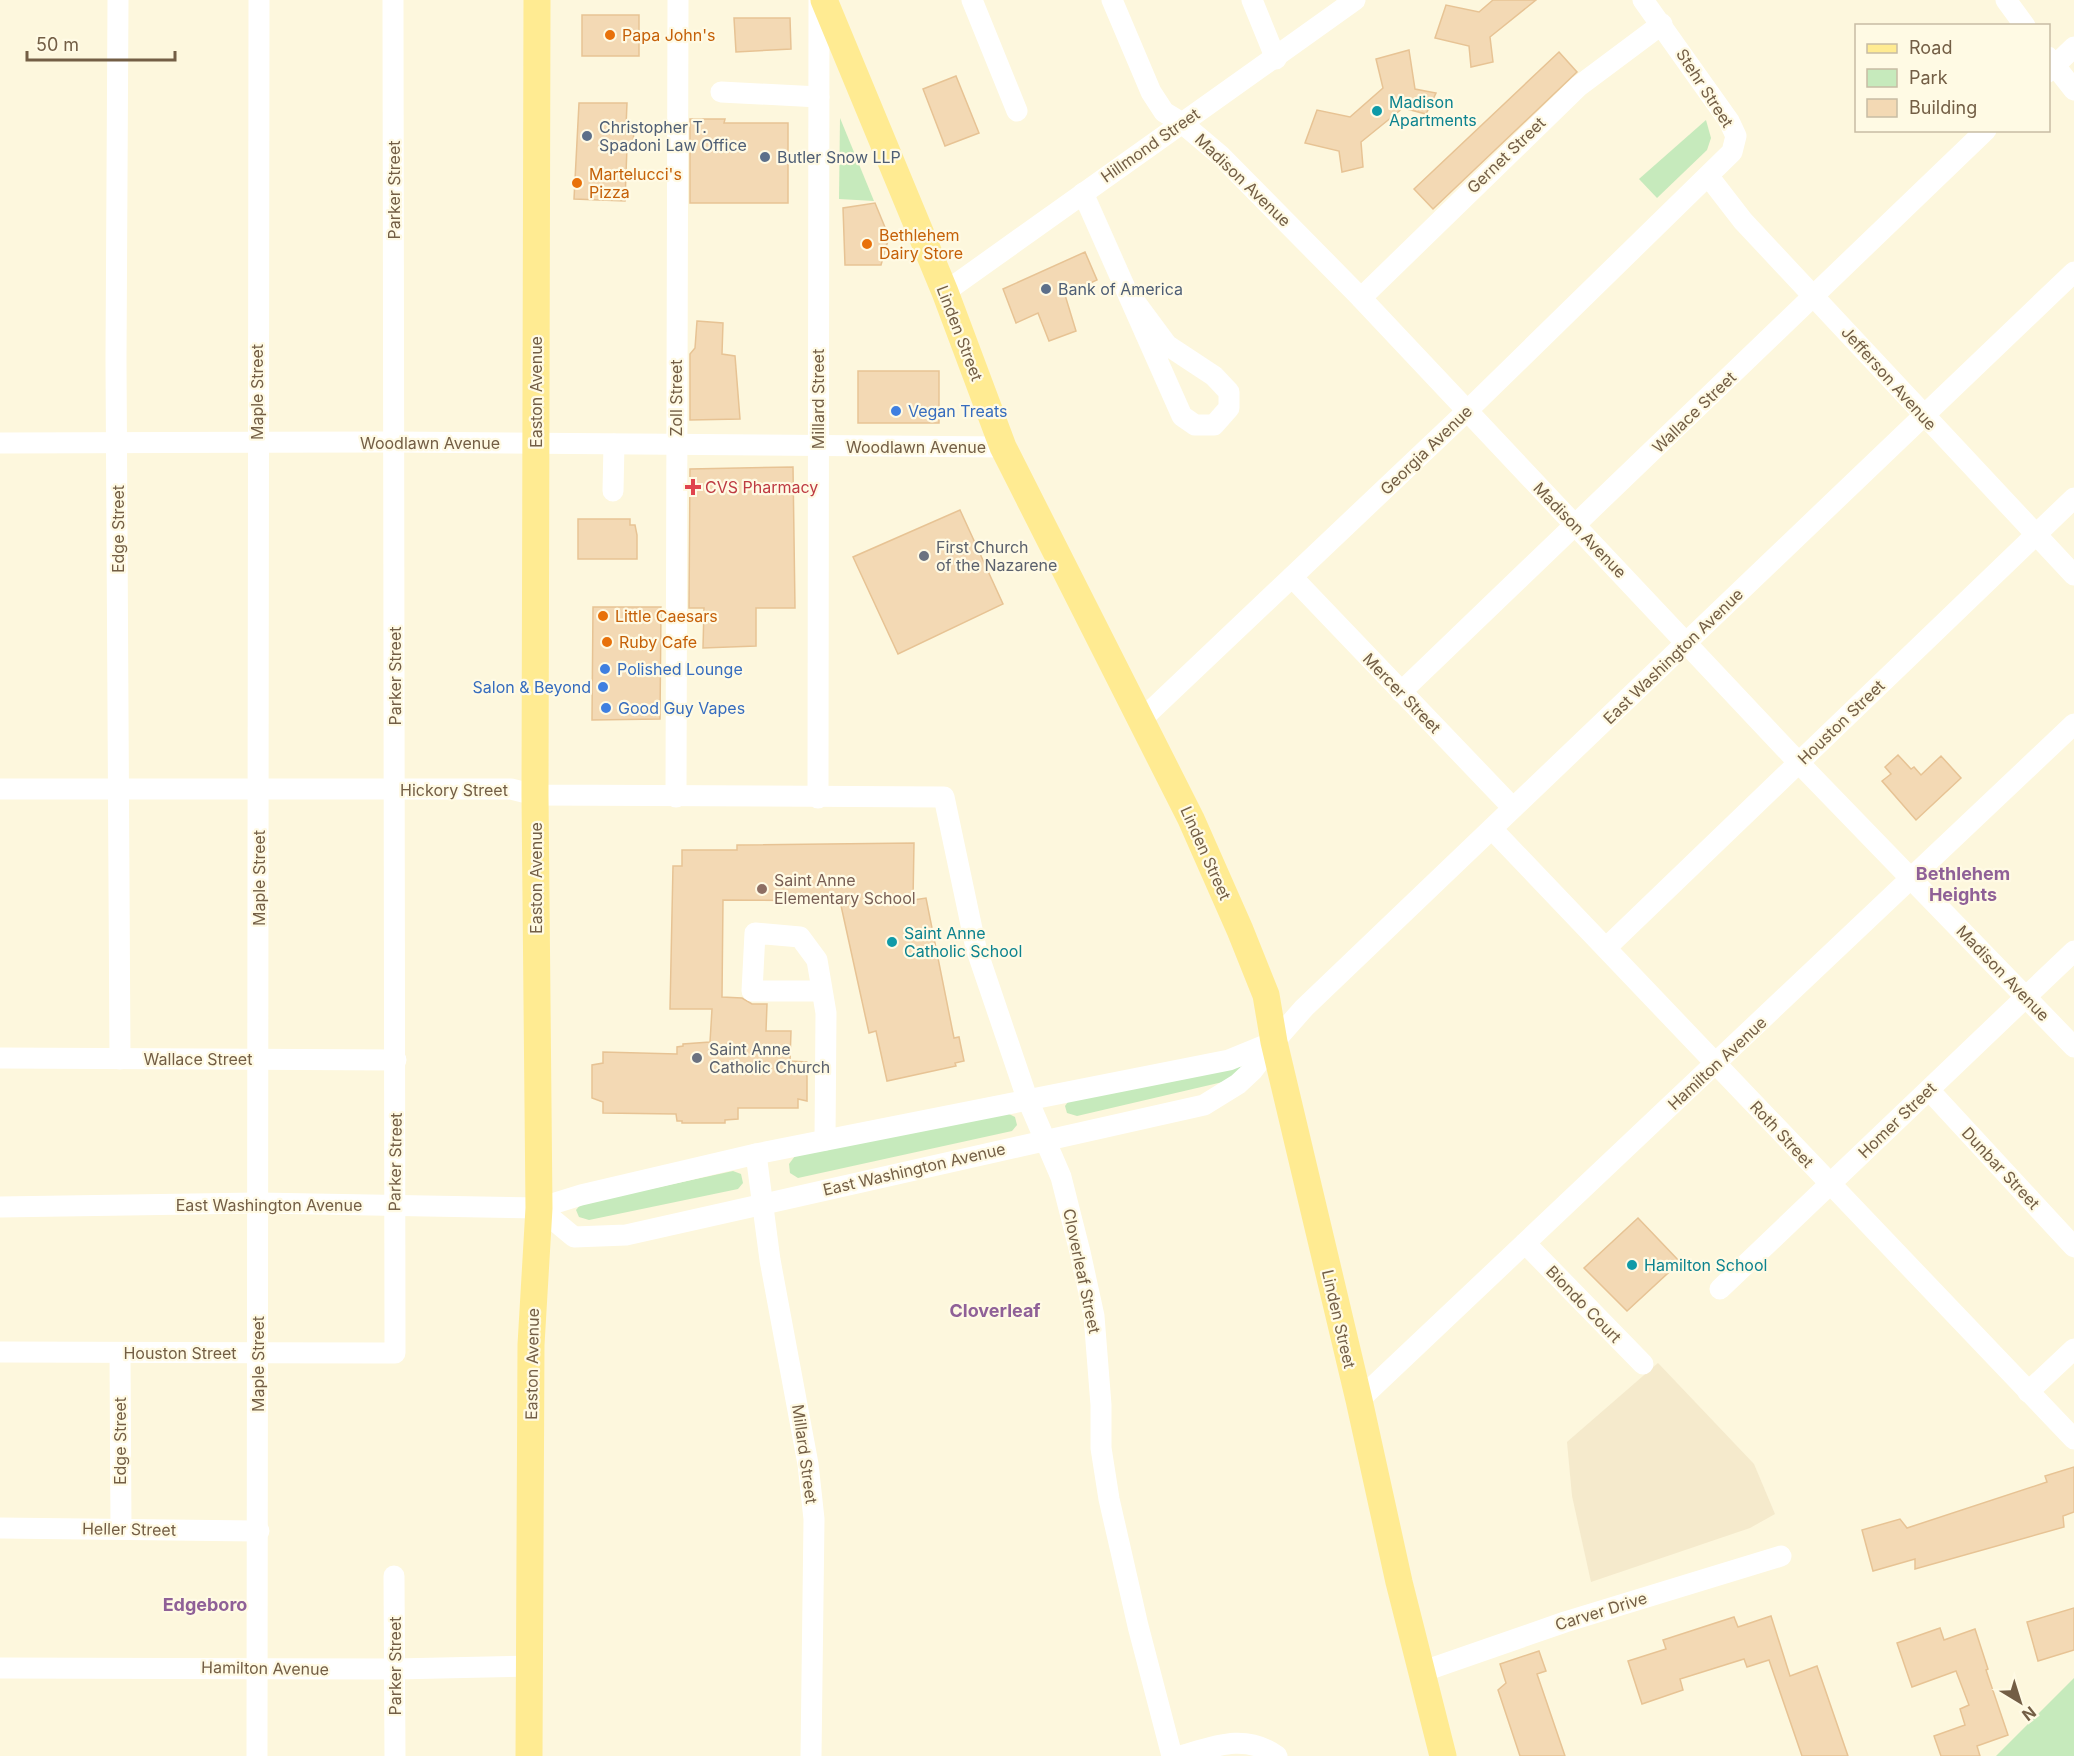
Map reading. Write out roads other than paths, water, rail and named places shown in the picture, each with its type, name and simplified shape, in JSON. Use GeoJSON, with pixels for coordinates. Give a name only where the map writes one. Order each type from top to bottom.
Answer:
{"type":"FeatureCollection","features":[{"type":"Feature","properties":{"kind":"main road","name":"Easton Avenue"},"geometry":{"type":"LineString","coordinates":[[529,1756],[531,1345],[539,1208],[536,795],[537,0]]}},
{"type":"Feature","properties":{"kind":"main road","name":"Linden Street"},"geometry":{"type":"LineString","coordinates":[[824,0],[945,292],[1003,447],[1191,819],[1266,995],[1274,1042],[1359,1400],[1399,1582],[1424,1671],[1443,1756]]}},
{"type":"Feature","properties":{"kind":"street","name":"Edge Street"},"geometry":{"type":"LineString","coordinates":[[118,0],[117,444],[120,1059]]}},
{"type":"Feature","properties":{"kind":"street","name":"Maple Street"},"geometry":{"type":"LineString","coordinates":[[257,1756],[259,1060],[256,443],[259,0]]}},
{"type":"Feature","properties":{"kind":"street","name":"Parker Street"},"geometry":{"type":"LineString","coordinates":[[393,0],[396,790],[395,1353]]}},
{"type":"Feature","properties":{"kind":"street","name":"Zoll Street"},"geometry":{"type":"LineString","coordinates":[[676,797],[678,0]]}},
{"type":"Feature","properties":{"kind":"street","name":"Millard Street"},"geometry":{"type":"LineString","coordinates":[[818,798],[819,0]]}},
{"type":"Feature","properties":{"kind":"street"},"geometry":{"type":"LineString","coordinates":[[972,0],[1017,111]]}},
{"type":"Feature","properties":{"kind":"street","name":"Madison Avenue"},"geometry":{"type":"LineString","coordinates":[[1112,0],[1150,92],[1164,112],[1182,123],[1221,156],[1361,298],[1799,763],[2074,1047]]}},
{"type":"Feature","properties":{"kind":"street"},"geometry":{"type":"LineString","coordinates":[[1252,0],[1276,59]]}},
{"type":"Feature","properties":{"kind":"street","name":"Hillmond Street"},"geometry":{"type":"LineString","coordinates":[[945,292],[1276,59],[1355,0]]}},
{"type":"Feature","properties":{"kind":"street","name":"Stehr Street"},"geometry":{"type":"LineString","coordinates":[[1643,0],[1718,102],[1736,136],[1732,152],[1709,177]]}},
{"type":"Feature","properties":{"kind":"street"},"geometry":{"type":"LineString","coordinates":[[2006,0],[2024,24]]}},
{"type":"Feature","properties":{"kind":"street","name":"Gernet Street"},"geometry":{"type":"LineString","coordinates":[[1361,298],[1579,86],[1662,24]]}},
{"type":"Feature","properties":{"kind":"street"},"geometry":{"type":"LineString","coordinates":[[2074,47],[2051,65],[2074,90]]}},
{"type":"Feature","properties":{"kind":"street"},"geometry":{"type":"LineString","coordinates":[[721,92],[819,97]]}},
{"type":"Feature","properties":{"kind":"street","name":"Wallace Street"},"geometry":{"type":"LineString","coordinates":[[1401,692],[1984,132]]}},
{"type":"Feature","properties":{"kind":"street","name":"Jefferson Avenue"},"geometry":{"type":"LineString","coordinates":[[1709,177],[1743,221],[2074,575]]}},
{"type":"Feature","properties":{"kind":"street","name":"Georgia Avenue"},"geometry":{"type":"LineString","coordinates":[[1141,720],[1467,411],[1709,177]]}},
{"type":"Feature","properties":{"kind":"street"},"geometry":{"type":"LineString","coordinates":[[1083,193],[1182,416],[1195,425],[1214,425],[1229,408],[1229,392],[1214,376],[1167,345],[1130,295]]}},
{"type":"Feature","properties":{"kind":"street","name":"East Washington Avenue"},"geometry":{"type":"LineString","coordinates":[[539,1208],[574,1237],[626,1235],[1204,1105],[1238,1084],[1253,1070],[1304,1008],[2074,273]]}},
{"type":"Feature","properties":{"kind":"street","name":"Woodlawn Avenue"},"geometry":{"type":"LineString","coordinates":[[0,443],[395,442],[1003,447]]}},
{"type":"Feature","properties":{"kind":"street"},"geometry":{"type":"LineString","coordinates":[[613,491],[614,444]]}},
{"type":"Feature","properties":{"kind":"street","name":"Houston Street"},"geometry":{"type":"LineString","coordinates":[[1607,947],[2074,498]]}},
{"type":"Feature","properties":{"kind":"street","name":"Mercer Street"},"geometry":{"type":"LineString","coordinates":[[1292,577],[1513,808]]}},
{"type":"Feature","properties":{"kind":"street","name":"Hamilton Avenue"},"geometry":{"type":"LineString","coordinates":[[1359,1400],[2074,724]]}},
{"type":"Feature","properties":{"kind":"street","name":"Hickory Street"},"geometry":{"type":"LineString","coordinates":[[0,789],[511,789],[536,795],[944,797]]}},
{"type":"Feature","properties":{"kind":"street","name":"Cloverleaf Street"},"geometry":{"type":"LineString","coordinates":[[944,797],[976,948],[1027,1098],[1043,1140],[1061,1177],[1094,1316],[1101,1405],[1101,1448],[1109,1499],[1138,1626],[1172,1756]]}},
{"type":"Feature","properties":{"kind":"street","name":"Roth Street"},"geometry":{"type":"LineString","coordinates":[[1492,829],[2074,1439]]}},
{"type":"Feature","properties":{"kind":"street","name":"Homer Street"},"geometry":{"type":"LineString","coordinates":[[1720,1289],[2074,951]]}},
{"type":"Feature","properties":{"kind":"street"},"geometry":{"type":"LineString","coordinates":[[822,991],[826,1012],[825,1140]]}},
{"type":"Feature","properties":{"kind":"street","name":"East Washington Avenue"},"geometry":{"type":"LineString","coordinates":[[0,1207],[259,1203],[539,1208],[581,1195],[825,1140],[1027,1098],[1229,1060],[1274,1042]]}},
{"type":"Feature","properties":{"kind":"street","name":"Wallace Street"},"geometry":{"type":"LineString","coordinates":[[0,1058],[396,1060]]}},
{"type":"Feature","properties":{"kind":"street","name":"Dunbar Street"},"geometry":{"type":"LineString","coordinates":[[1929,1090],[2074,1247]]}},
{"type":"Feature","properties":{"kind":"street","name":"Millard Street"},"geometry":{"type":"LineString","coordinates":[[756,1155],[771,1260],[808,1464],[814,1519],[811,1756]]}},
{"type":"Feature","properties":{"kind":"street","name":"Biondo Court"},"geometry":{"type":"LineString","coordinates":[[1524,1243],[1643,1365]]}},
{"type":"Feature","properties":{"kind":"street"},"geometry":{"type":"LineString","coordinates":[[2028,1392],[2074,1349]]}},
{"type":"Feature","properties":{"kind":"street","name":"Houston Street"},"geometry":{"type":"LineString","coordinates":[[0,1352],[395,1353]]}},
{"type":"Feature","properties":{"kind":"street","name":"Edge Street"},"geometry":{"type":"LineString","coordinates":[[120,1353],[121,1528]]}},
{"type":"Feature","properties":{"kind":"street","name":"Heller Street"},"geometry":{"type":"LineString","coordinates":[[0,1528],[259,1531]]}},
{"type":"Feature","properties":{"kind":"street","name":"Carver Drive"},"geometry":{"type":"LineString","coordinates":[[1424,1671],[1565,1622],[1781,1556]]}},
{"type":"Feature","properties":{"kind":"street","name":"Parker Street"},"geometry":{"type":"LineString","coordinates":[[394,1576],[395,1756]]}},
{"type":"Feature","properties":{"kind":"street","name":"Hamilton Avenue"},"geometry":{"type":"LineString","coordinates":[[0,1668],[396,1669],[530,1666]]}},
{"type":"Feature","properties":{"kind":"street"},"geometry":{"type":"LineString","coordinates":[[1181,1756],[1222,1745],[1244,1743],[1255,1743],[1276,1756]]}},
{"type":"Feature","properties":{"kind":"place","name":"Papa John's"},"geometry":{"type":"Point","coordinates":[610,35]}},
{"type":"Feature","properties":{"kind":"place","name":"Madison Apartments"},"geometry":{"type":"Point","coordinates":[1377,111]}},
{"type":"Feature","properties":{"kind":"place","name":"Christopher T. Spadoni Law Office"},"geometry":{"type":"Point","coordinates":[587,136]}},
{"type":"Feature","properties":{"kind":"place","name":"Butler Snow LLP"},"geometry":{"type":"Point","coordinates":[765,157]}},
{"type":"Feature","properties":{"kind":"place","name":"Martelucci's Pizza"},"geometry":{"type":"Point","coordinates":[577,183]}},
{"type":"Feature","properties":{"kind":"place","name":"Bethlehem Dairy Store"},"geometry":{"type":"Point","coordinates":[867,244]}},
{"type":"Feature","properties":{"kind":"place","name":"Bank of America"},"geometry":{"type":"Point","coordinates":[1046,289]}},
{"type":"Feature","properties":{"kind":"place","name":"Vegan Treats"},"geometry":{"type":"Point","coordinates":[896,411]}},
{"type":"Feature","properties":{"kind":"place","name":"CVS Pharmacy"},"geometry":{"type":"Point","coordinates":[693,487]}},
{"type":"Feature","properties":{"kind":"place","name":"First Church of the Nazarene"},"geometry":{"type":"Point","coordinates":[924,556]}},
{"type":"Feature","properties":{"kind":"place","name":"Little Caesars"},"geometry":{"type":"Point","coordinates":[603,616]}},
{"type":"Feature","properties":{"kind":"place","name":"Ruby Cafe"},"geometry":{"type":"Point","coordinates":[607,642]}},
{"type":"Feature","properties":{"kind":"place","name":"Polished Lounge"},"geometry":{"type":"Point","coordinates":[605,669]}},
{"type":"Feature","properties":{"kind":"place","name":"Salon & Beyond"},"geometry":{"type":"Point","coordinates":[603,687]}},
{"type":"Feature","properties":{"kind":"place","name":"Good Guy Vapes"},"geometry":{"type":"Point","coordinates":[606,708]}},
{"type":"Feature","properties":{"kind":"place","name":"Saint Anne Elementary School"},"geometry":{"type":"Point","coordinates":[762,889]}},
{"type":"Feature","properties":{"kind":"place","name":"Saint Anne Catholic School"},"geometry":{"type":"Point","coordinates":[892,942]}},
{"type":"Feature","properties":{"kind":"place","name":"Saint Anne Catholic Church"},"geometry":{"type":"Point","coordinates":[697,1058]}},
{"type":"Feature","properties":{"kind":"place","name":"Hamilton School"},"geometry":{"type":"Point","coordinates":[1632,1265]}},
{"type":"Feature","properties":{"kind":"district","name":"Bethlehem Heights"},"geometry":{"type":"Point","coordinates":[1963,883]}},
{"type":"Feature","properties":{"kind":"district","name":"Cloverleaf"},"geometry":{"type":"Point","coordinates":[995,1310]}},
{"type":"Feature","properties":{"kind":"district","name":"Edgeboro"},"geometry":{"type":"Point","coordinates":[205,1604]}}]}
